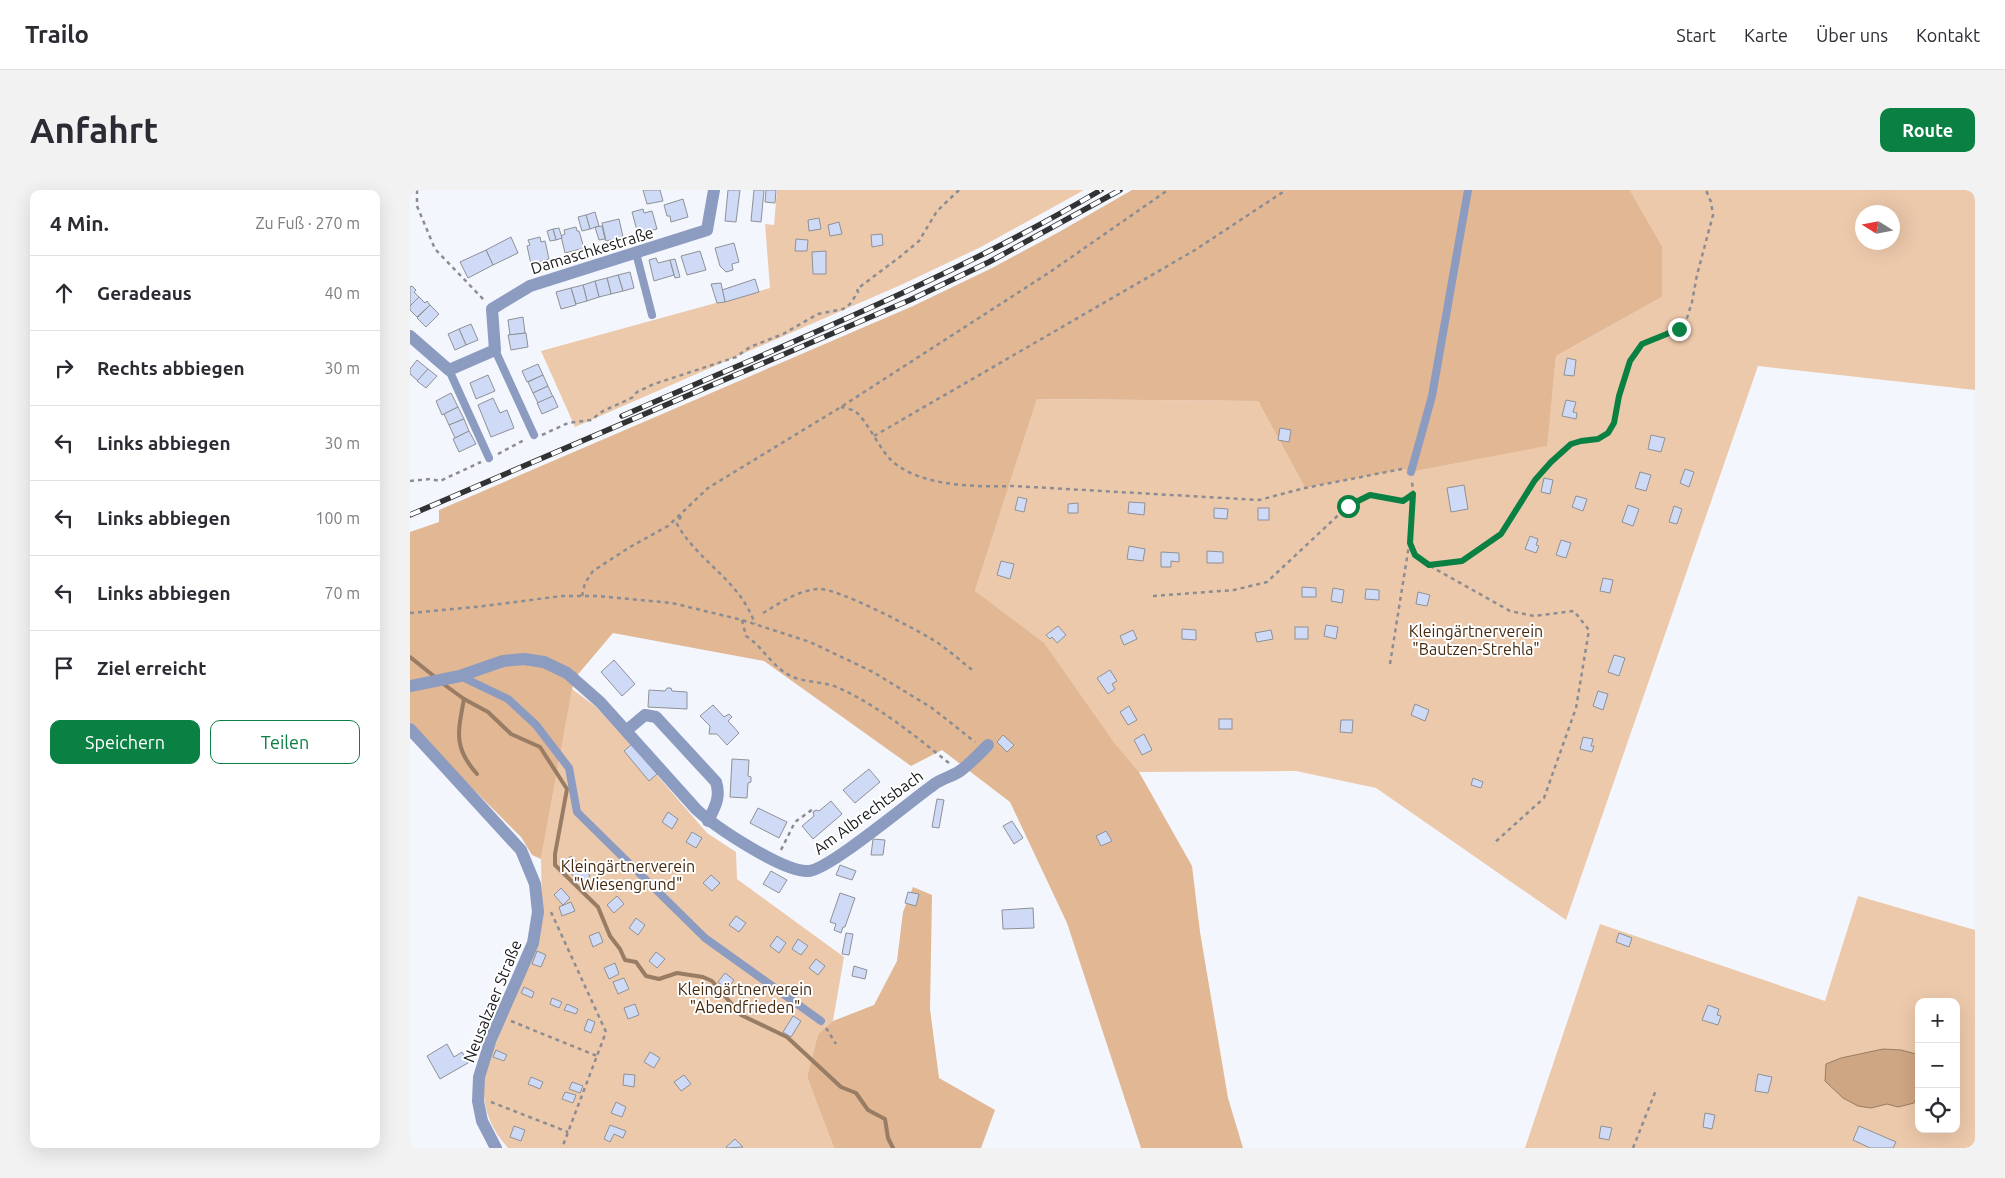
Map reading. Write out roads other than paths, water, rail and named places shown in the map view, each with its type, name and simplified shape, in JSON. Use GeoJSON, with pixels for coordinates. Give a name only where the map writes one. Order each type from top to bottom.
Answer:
{"type":"FeatureCollection","features":[{"type":"Feature","properties":{"kind":"street","name":"Damaschkestraße"},"geometry":{"type":"LineString","coordinates":[[495,350],[492,309],[530,286],[707,230],[714,190]]}},
{"type":"Feature","properties":{"kind":"street"},"geometry":{"type":"LineString","coordinates":[[410,336],[449,370],[495,350]]}},
{"type":"Feature","properties":{"kind":"street","name":"Am Albrechtsbach"},"geometry":{"type":"LineString","coordinates":[[410,686],[460,676],[503,661],[524,660],[544,662],[567,673],[600,702],[708,821],[762,854],[808,871],[819,868],[840,855],[938,782],[960,772],[986,747]]}},
{"type":"Feature","properties":{"kind":"street"},"geometry":{"type":"LineString","coordinates":[[627,730],[645,715],[656,717],[716,782],[719,791],[717,804],[708,821]]}},
{"type":"Feature","properties":{"kind":"street","name":"Neusalzaer Straße"},"geometry":{"type":"LineString","coordinates":[[410,729],[470,791],[521,850],[533,876],[538,912],[533,943],[491,1039],[479,1077],[478,1097],[482,1121],[496,1148]]}},
{"type":"Feature","properties":{"kind":"lane"},"geometry":{"type":"LineString","coordinates":[[1411,472],[1432,396],[1468,190]]}},
{"type":"Feature","properties":{"kind":"lane"},"geometry":{"type":"LineString","coordinates":[[636,253],[652,314]]}},
{"type":"Feature","properties":{"kind":"lane"},"geometry":{"type":"LineString","coordinates":[[495,350],[534,434]]}},
{"type":"Feature","properties":{"kind":"lane"},"geometry":{"type":"LineString","coordinates":[[449,370],[490,458]]}},
{"type":"Feature","properties":{"kind":"lane"},"geometry":{"type":"LineString","coordinates":[[460,676],[508,699],[536,725],[569,768],[577,812],[705,938],[821,1021]]}},
{"type":"Feature","properties":{"kind":"waterway"},"geometry":{"type":"LineString","coordinates":[[410,657],[435,677]]}},
{"type":"Feature","properties":{"kind":"waterway"},"geometry":{"type":"LineString","coordinates":[[442,683],[464,699],[488,712],[511,734],[540,747],[567,789],[555,854],[555,865],[598,907],[610,936],[620,949],[625,960],[636,962],[646,976],[659,979],[677,973],[703,977],[712,981],[741,1015],[787,1037],[841,1087],[856,1093],[868,1110],[885,1119],[888,1138],[893,1148]]}},
{"type":"Feature","properties":{"kind":"waterway"},"geometry":{"type":"LineString","coordinates":[[464,699],[459,739],[464,756],[477,774]]}},
{"type":"Feature","properties":{"kind":"railway"},"geometry":{"type":"LineString","coordinates":[[622,416],[805,337],[925,282],[1043,223],[1101,190]]}},
{"type":"Feature","properties":{"kind":"railway"},"geometry":{"type":"LineString","coordinates":[[410,515],[910,300],[989,262],[1120,190]]}},
{"type":"Feature","properties":{"kind":"park label","name":"Kleingärtnerverein \"Bautzen-Strehla\""},"geometry":{"type":"Point","coordinates":[1476,640]}},
{"type":"Feature","properties":{"kind":"park label","name":"Kleingärtnerverein \"Wiesengrund\""},"geometry":{"type":"Point","coordinates":[628,875]}},
{"type":"Feature","properties":{"kind":"park label","name":"Kleingärtnerverein \"Abendfrieden\""},"geometry":{"type":"Point","coordinates":[745,998]}}]}
